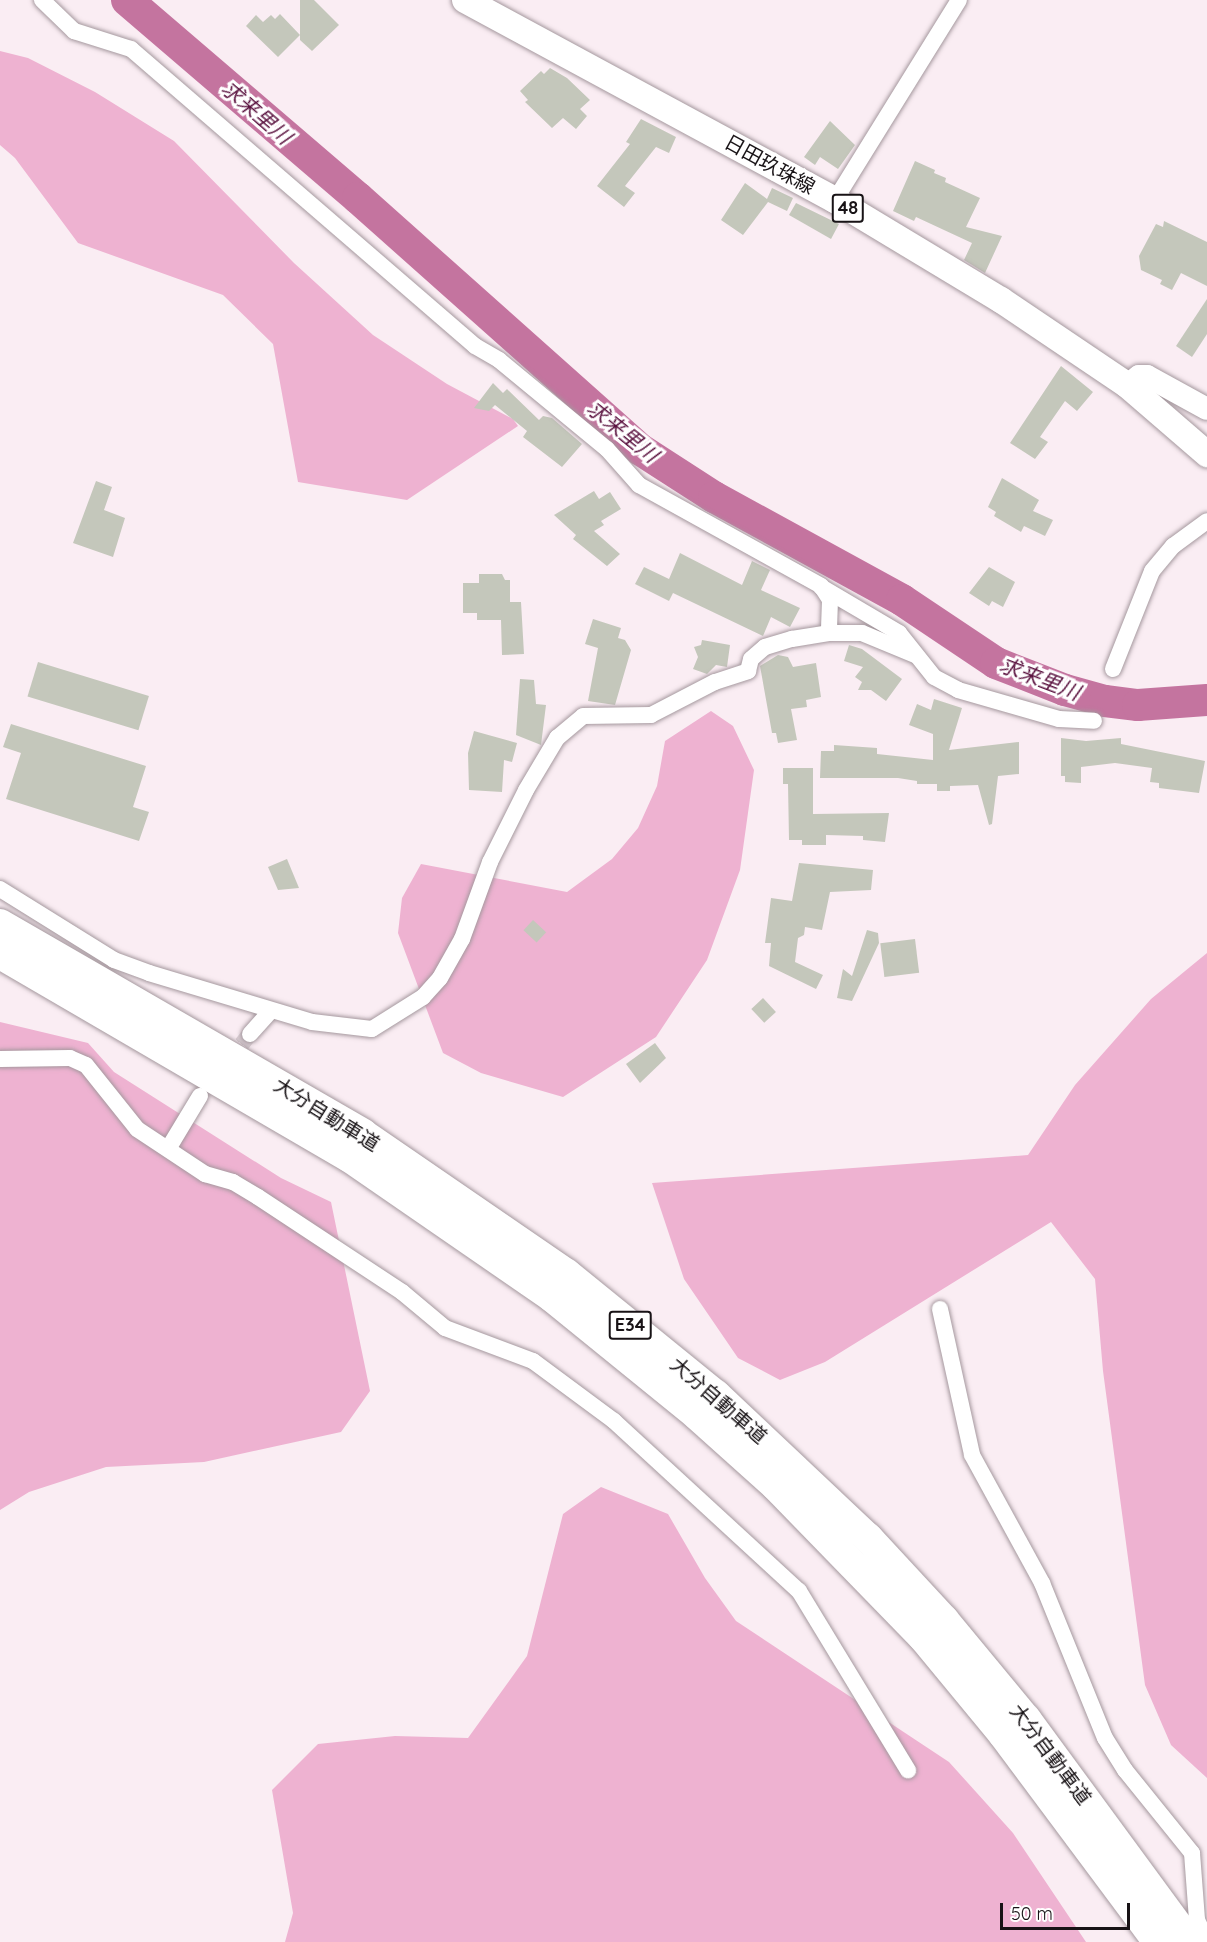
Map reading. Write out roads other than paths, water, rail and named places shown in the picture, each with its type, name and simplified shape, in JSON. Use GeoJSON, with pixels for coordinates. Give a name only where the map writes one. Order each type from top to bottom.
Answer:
{"type":"FeatureCollection","features":[{"type":"Feature","properties":{"kind":"highway","name":"大分自動車道"},"geometry":{"type":"LineString","coordinates":[[0,924],[363,1134],[567,1274],[716,1395],[860,1530],[944,1620],[1026,1719],[1128,1875],[1158,1942]]}},
{"type":"Feature","properties":{"kind":"highway","name":"大分自動車道"},"geometry":{"type":"LineString","coordinates":[[0,954],[349,1157],[552,1297],[697,1414],[776,1486],[923,1637],[1128,1875],[1190,1942]]}},
{"type":"Feature","properties":{"kind":"main road","name":"日田玖珠線"},"geometry":{"type":"LineString","coordinates":[[465,0],[835,200],[1001,300],[1126,385],[1207,454]]}},
{"type":"Feature","properties":{"kind":"main road"},"geometry":{"type":"LineString","coordinates":[[1126,385],[1139,376],[1148,376],[1207,409]]}},
{"type":"Feature","properties":{"kind":"street"},"geometry":{"type":"LineString","coordinates":[[42,0],[74,31],[131,49],[475,346],[499,360],[608,449],[639,485],[821,586],[899,633],[934,677],[958,690],[1059,719],[1094,721]]}},
{"type":"Feature","properties":{"kind":"street"},"geometry":{"type":"LineString","coordinates":[[835,200],[959,0]]}},
{"type":"Feature","properties":{"kind":"street"},"geometry":{"type":"LineString","coordinates":[[1113,669],[1152,572],[1173,546],[1207,521]]}},
{"type":"Feature","properties":{"kind":"street"},"geometry":{"type":"LineString","coordinates":[[821,586],[830,600],[829,633]]}},
{"type":"Feature","properties":{"kind":"street"},"geometry":{"type":"LineString","coordinates":[[0,889],[114,960],[312,1022],[372,1029],[423,997],[441,978],[462,939],[490,862],[557,738],[583,716],[651,715],[715,682],[748,671],[751,659],[765,647],[829,633],[862,633],[915,655]]}},
{"type":"Feature","properties":{"kind":"street"},"geometry":{"type":"LineString","coordinates":[[250,1034],[271,1011]]}},
{"type":"Feature","properties":{"kind":"street"},"geometry":{"type":"LineString","coordinates":[[0,1059],[70,1058],[87,1065],[137,1130],[205,1174],[233,1182],[258,1197],[402,1292],[445,1328],[533,1362],[614,1421],[799,1592],[908,1770]]}},
{"type":"Feature","properties":{"kind":"street"},"geometry":{"type":"LineString","coordinates":[[168,1149],[200,1096]]}},
{"type":"Feature","properties":{"kind":"street"},"geometry":{"type":"LineString","coordinates":[[940,1309],[972,1455],[1042,1583],[1105,1738],[1125,1770],[1192,1852],[1197,1920],[1207,1941]]}},
{"type":"Feature","properties":{"kind":"waterway","name":"求来里川"},"geometry":{"type":"LineString","coordinates":[[127,0],[358,198],[641,450],[714,497],[902,600],[996,663],[1065,690],[1105,701],[1138,705],[1207,700]]}},
{"type":"Feature","properties":{"kind":"tunnel"},"geometry":{"type":"LineString","coordinates":[[227,1063],[250,1034]]}}]}
